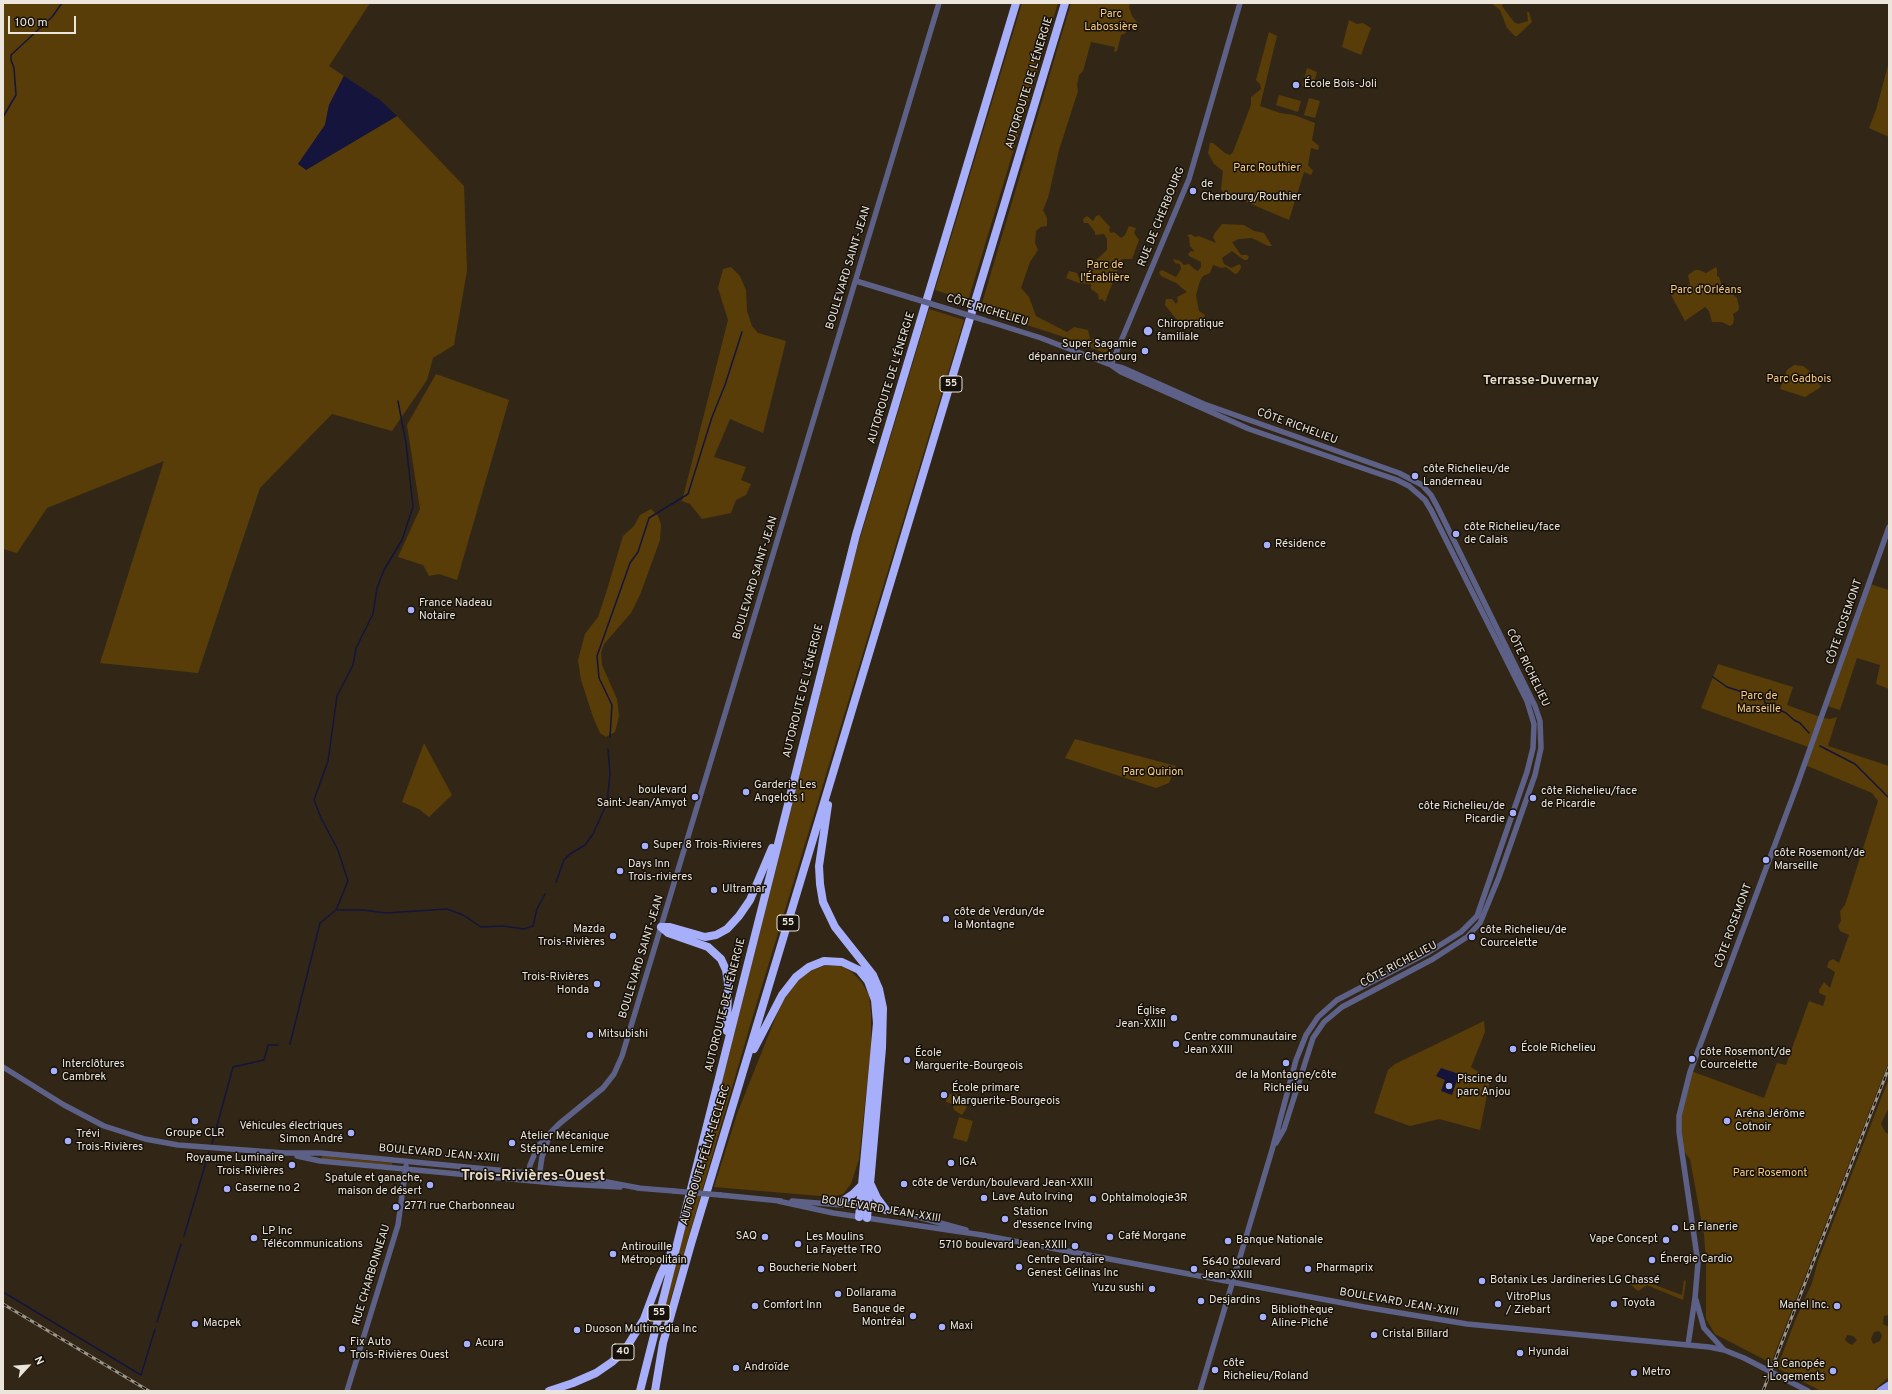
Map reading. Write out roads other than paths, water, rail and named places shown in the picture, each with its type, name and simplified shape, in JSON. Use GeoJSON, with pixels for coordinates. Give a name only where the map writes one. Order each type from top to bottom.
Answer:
{"type":"FeatureCollection","features":[{"type":"Feature","properties":{"kind":"highway","name":"AUTOROUTE DE L'ÉNERGIE"},"geometry":{"type":"LineString","coordinates":[[640,1391],[856,535],[1016,3]]}},
{"type":"Feature","properties":{"kind":"highway","name":"AUTOROUTE DE L'ÉNERGIE"},"geometry":{"type":"LineString","coordinates":[[745,1065],[1065,3]]}},
{"type":"Feature","properties":{"kind":"highway"},"geometry":{"type":"LineString","coordinates":[[831,781],[820,860],[819,880],[822,899],[828,916],[835,927],[873,975],[879,989],[883,1008],[882,1041],[863,1218]]}},
{"type":"Feature","properties":{"kind":"highway"},"geometry":{"type":"LineString","coordinates":[[661,927],[669,927],[705,937],[716,935],[728,928],[742,913],[782,827]]}},
{"type":"Feature","properties":{"kind":"highway"},"geometry":{"type":"LineString","coordinates":[[661,927],[668,933],[708,947],[721,959],[726,970],[728,986],[726,1046]]}},
{"type":"Feature","properties":{"kind":"highway"},"geometry":{"type":"LineString","coordinates":[[745,1065],[782,994],[800,973],[816,963],[832,960],[846,963],[862,972],[873,992],[877,1018],[867,1184],[886,1210]]}},
{"type":"Feature","properties":{"kind":"highway","name":"AUTOROUTE FÉLIX-LECLERC"},"geometry":{"type":"LineString","coordinates":[[655,1391],[663,1343],[745,1065]]}},
{"type":"Feature","properties":{"kind":"highway"},"geometry":{"type":"LineString","coordinates":[[840,1203],[867,1184]]}},
{"type":"Feature","properties":{"kind":"highway","name":"AUTOROUTE FÉLIX-LECLERC"},"geometry":{"type":"LineString","coordinates":[[549,1391],[578,1382],[596,1373],[612,1362],[627,1346],[644,1319],[660,1276],[679,1236]]}},
{"type":"Feature","properties":{"kind":"highway","name":"55"},"geometry":{"type":"LineString","coordinates":[[651,1391],[663,1343]]}},
{"type":"Feature","properties":{"kind":"main road"},"geometry":{"type":"LineString","coordinates":[[1880,1391],[1889,1385]]}},
{"type":"Feature","properties":{"kind":"street","name":"BOULEVARD SAINT-JEAN"},"geometry":{"type":"LineString","coordinates":[[527,1180],[528,1173],[538,1146],[561,1122],[602,1090],[614,1074],[622,1056],[939,3]]}},
{"type":"Feature","properties":{"kind":"street","name":"RUE DE CHERBOURG"},"geometry":{"type":"LineString","coordinates":[[1111,365],[1190,179],[1240,3]]}},
{"type":"Feature","properties":{"kind":"street","name":"CÔTE RICHELIEU"},"geometry":{"type":"LineString","coordinates":[[856,281],[1041,338],[1111,365],[1123,368],[1204,404],[1399,472],[1422,485],[1432,495],[1532,699],[1540,721],[1542,748],[1535,775],[1492,899],[1480,923],[1467,937],[1433,960],[1342,1007],[1324,1022],[1313,1038],[1284,1129],[1272,1150]]}},
{"type":"Feature","properties":{"kind":"street","name":"CÔTE RICHELIEU"},"geometry":{"type":"LineString","coordinates":[[1111,365],[1122,372],[1249,429],[1397,480],[1409,486],[1425,500],[1527,701],[1534,724],[1533,748],[1527,772],[1477,916],[1461,932],[1429,952],[1337,1000],[1318,1017],[1306,1035],[1296,1060],[1234,1282],[1200,1391]]}},
{"type":"Feature","properties":{"kind":"street","name":"CÔTE ROSEMONT"},"geometry":{"type":"LineString","coordinates":[[1688,1345],[1696,1298],[1698,1263],[1679,1132],[1681,1109],[1690,1072],[1811,749],[1889,527]]}},
{"type":"Feature","properties":{"kind":"street","name":"BOULEVARD JEAN-XXIII"},"geometry":{"type":"LineString","coordinates":[[3,1067],[64,1105],[104,1126],[144,1139],[178,1145],[284,1154],[320,1161],[538,1182],[639,1188],[778,1201],[840,1203],[886,1210],[930,1220],[982,1235]]}},
{"type":"Feature","properties":{"kind":"street","name":"BOULEVARD SAINT-JEAN"},"geometry":{"type":"LineString","coordinates":[[538,1182],[543,1151],[551,1133]]}},
{"type":"Feature","properties":{"kind":"street","name":"BOULEVARD JEAN-XXIII"},"geometry":{"type":"LineString","coordinates":[[284,1154],[320,1153],[591,1179],[639,1188]]}},
{"type":"Feature","properties":{"kind":"street","name":"RUE CHARBONNEAU"},"geometry":{"type":"LineString","coordinates":[[347,1391],[398,1225],[406,1162]]}},
{"type":"Feature","properties":{"kind":"street","name":"BOULEVARD JEAN-XXIII"},"geometry":{"type":"LineString","coordinates":[[778,1201],[833,1214],[982,1235],[1356,1306],[1467,1324],[1688,1345],[1724,1350],[1754,1362],[1808,1391]]}},
{"type":"Feature","properties":{"kind":"street"},"geometry":{"type":"LineString","coordinates":[[1696,1298],[1704,1328],[1724,1350]]}},
{"type":"Feature","properties":{"kind":"waterway"},"geometry":{"type":"LineString","coordinates":[[3,117],[16,95],[14,68],[11,55],[52,17],[62,3]]}},
{"type":"Feature","properties":{"kind":"waterway"},"geometry":{"type":"LineString","coordinates":[[610,737],[612,705],[599,678],[597,656],[630,563],[638,552],[649,518],[688,494],[712,417],[725,385],[742,332]]}},
{"type":"Feature","properties":{"kind":"waterway"},"geometry":{"type":"LineString","coordinates":[[290,1044],[320,923],[336,910],[348,881],[338,850],[321,818],[314,800],[328,761],[337,696],[353,665],[356,648],[373,614],[377,588],[384,570],[402,540],[413,507],[406,443],[398,401]]}},
{"type":"Feature","properties":{"kind":"waterway"},"geometry":{"type":"LineString","coordinates":[[1713,677],[1727,687],[1764,699],[1765,703],[1786,713],[1800,723],[1809,733]]}},
{"type":"Feature","properties":{"kind":"waterway"},"geometry":{"type":"LineString","coordinates":[[1820,746],[1855,764],[1889,798]]}},
{"type":"Feature","properties":{"kind":"waterway"},"geometry":{"type":"LineString","coordinates":[[556,882],[564,860],[570,854],[585,845],[593,834],[607,803],[610,774],[608,749]]}},
{"type":"Feature","properties":{"kind":"waterway"},"geometry":{"type":"LineString","coordinates":[[336,910],[363,910],[386,913],[447,909],[463,915],[481,927],[503,926],[524,929],[533,926],[537,909],[545,894]]}},
{"type":"Feature","properties":{"kind":"waterway"},"geometry":{"type":"LineString","coordinates":[[212,1144],[233,1067],[264,1060],[268,1045],[278,1045]]}},
{"type":"Feature","properties":{"kind":"waterway"},"geometry":{"type":"LineString","coordinates":[[184,1236],[209,1152]]}},
{"type":"Feature","properties":{"kind":"waterway"},"geometry":{"type":"LineString","coordinates":[[157,1322],[181,1244]]}},
{"type":"Feature","properties":{"kind":"waterway"},"geometry":{"type":"LineString","coordinates":[[3,1292],[141,1375],[155,1329]]}},
{"type":"Feature","properties":{"kind":"railway"},"geometry":{"type":"LineString","coordinates":[[1763,1391],[1889,1067]]}},
{"type":"Feature","properties":{"kind":"railway"},"geometry":{"type":"LineString","coordinates":[[3,1304],[149,1391]]}},
{"type":"Feature","properties":{"kind":"place","name":"École Bois-Joli"},"geometry":{"type":"Point","coordinates":[1296,85]}},
{"type":"Feature","properties":{"kind":"place","name":"de Cherbourg/Routhier"},"geometry":{"type":"Point","coordinates":[1193,191]}},
{"type":"Feature","properties":{"kind":"place","name":"Chiropratique familiale"},"geometry":{"type":"Point","coordinates":[1148,331]}},
{"type":"Feature","properties":{"kind":"place","name":"Super Sagamie dépanneur Cherbourg"},"geometry":{"type":"Point","coordinates":[1145,351]}},
{"type":"Feature","properties":{"kind":"place","name":"côte Richelieu/de Landerneau"},"geometry":{"type":"Point","coordinates":[1415,476]}},
{"type":"Feature","properties":{"kind":"place","name":"côte Richelieu/face de Calais"},"geometry":{"type":"Point","coordinates":[1456,534]}},
{"type":"Feature","properties":{"kind":"place","name":"Résidence"},"geometry":{"type":"Point","coordinates":[1267,545]}},
{"type":"Feature","properties":{"kind":"place","name":"France Nadeau Notaire"},"geometry":{"type":"Point","coordinates":[411,610]}},
{"type":"Feature","properties":{"kind":"place","name":"Garderie Les Angelots 1"},"geometry":{"type":"Point","coordinates":[746,792]}},
{"type":"Feature","properties":{"kind":"place","name":"boulevard Saint-Jean/Amyot"},"geometry":{"type":"Point","coordinates":[695,797]}},
{"type":"Feature","properties":{"kind":"place","name":"côte Richelieu/face de Picardie"},"geometry":{"type":"Point","coordinates":[1533,798]}},
{"type":"Feature","properties":{"kind":"place","name":"côte Richelieu/de Picardie"},"geometry":{"type":"Point","coordinates":[1513,813]}},
{"type":"Feature","properties":{"kind":"place","name":"Super 8 Trois-Rivieres"},"geometry":{"type":"Point","coordinates":[645,846]}},
{"type":"Feature","properties":{"kind":"place","name":"côte Rosemont/de Marseille"},"geometry":{"type":"Point","coordinates":[1766,860]}},
{"type":"Feature","properties":{"kind":"place","name":"Days Inn Trois-rivieres"},"geometry":{"type":"Point","coordinates":[620,871]}},
{"type":"Feature","properties":{"kind":"place","name":"Ultramar"},"geometry":{"type":"Point","coordinates":[714,890]}},
{"type":"Feature","properties":{"kind":"place","name":"côte de Verdun/de la Montagne"},"geometry":{"type":"Point","coordinates":[946,919]}},
{"type":"Feature","properties":{"kind":"place","name":"Mazda Trois-Rivières"},"geometry":{"type":"Point","coordinates":[613,936]}},
{"type":"Feature","properties":{"kind":"place","name":"côte Richelieu/de Courcelette"},"geometry":{"type":"Point","coordinates":[1472,937]}},
{"type":"Feature","properties":{"kind":"place","name":"Trois-Rivières Honda"},"geometry":{"type":"Point","coordinates":[597,984]}},
{"type":"Feature","properties":{"kind":"place","name":"Église Jean-XXIII"},"geometry":{"type":"Point","coordinates":[1174,1018]}},
{"type":"Feature","properties":{"kind":"place","name":"Mitsubishi"},"geometry":{"type":"Point","coordinates":[590,1035]}},
{"type":"Feature","properties":{"kind":"place","name":"Centre communautaire Jean XXIII"},"geometry":{"type":"Point","coordinates":[1176,1044]}},
{"type":"Feature","properties":{"kind":"place","name":"École Richelieu"},"geometry":{"type":"Point","coordinates":[1513,1049]}},
{"type":"Feature","properties":{"kind":"place","name":"côte Rosemont/de Courcelette"},"geometry":{"type":"Point","coordinates":[1692,1059]}},
{"type":"Feature","properties":{"kind":"place","name":"École Marguerite-Bourgeois"},"geometry":{"type":"Point","coordinates":[907,1060]}},
{"type":"Feature","properties":{"kind":"place","name":"de la Montagne/côte Richelieu"},"geometry":{"type":"Point","coordinates":[1286,1063]}},
{"type":"Feature","properties":{"kind":"place","name":"Interclôtures Cambrek"},"geometry":{"type":"Point","coordinates":[54,1071]}},
{"type":"Feature","properties":{"kind":"place","name":"Piscine du parc Anjou"},"geometry":{"type":"Point","coordinates":[1449,1086]}},
{"type":"Feature","properties":{"kind":"place","name":"École primare Marguerite-Bourgeois"},"geometry":{"type":"Point","coordinates":[944,1095]}},
{"type":"Feature","properties":{"kind":"place","name":"Groupe CLR"},"geometry":{"type":"Point","coordinates":[195,1121]}},
{"type":"Feature","properties":{"kind":"place","name":"Aréna Jérôme Cotnoir"},"geometry":{"type":"Point","coordinates":[1727,1121]}},
{"type":"Feature","properties":{"kind":"place","name":"Véhicules électriques Simon André"},"geometry":{"type":"Point","coordinates":[351,1133]}},
{"type":"Feature","properties":{"kind":"place","name":"Trévi Trois-Rivières"},"geometry":{"type":"Point","coordinates":[68,1141]}},
{"type":"Feature","properties":{"kind":"place","name":"Atelier Mécanique Stéphane Lemire"},"geometry":{"type":"Point","coordinates":[512,1143]}},
{"type":"Feature","properties":{"kind":"place","name":"IGA"},"geometry":{"type":"Point","coordinates":[951,1163]}},
{"type":"Feature","properties":{"kind":"place","name":"Royaume Luminaire Trois-Rivières"},"geometry":{"type":"Point","coordinates":[292,1165]}},
{"type":"Feature","properties":{"kind":"place","name":"côte de Verdun/boulevard Jean-XXIII"},"geometry":{"type":"Point","coordinates":[904,1184]}},
{"type":"Feature","properties":{"kind":"place","name":"Spatule et ganache, maison de désert"},"geometry":{"type":"Point","coordinates":[430,1185]}},
{"type":"Feature","properties":{"kind":"place","name":"Caserne no 2"},"geometry":{"type":"Point","coordinates":[227,1189]}},
{"type":"Feature","properties":{"kind":"place","name":"Lave Auto Irving"},"geometry":{"type":"Point","coordinates":[984,1198]}},
{"type":"Feature","properties":{"kind":"place","name":"Ophtalmologie3R"},"geometry":{"type":"Point","coordinates":[1093,1199]}},
{"type":"Feature","properties":{"kind":"place","name":"2771 rue Charbonneau"},"geometry":{"type":"Point","coordinates":[396,1207]}},
{"type":"Feature","properties":{"kind":"place","name":"Station d'essence Irving"},"geometry":{"type":"Point","coordinates":[1005,1219]}},
{"type":"Feature","properties":{"kind":"place","name":"La Flanerie"},"geometry":{"type":"Point","coordinates":[1675,1228]}},
{"type":"Feature","properties":{"kind":"place","name":"SAQ"},"geometry":{"type":"Point","coordinates":[765,1237]}},
{"type":"Feature","properties":{"kind":"place","name":"Café Morgane"},"geometry":{"type":"Point","coordinates":[1110,1237]}},
{"type":"Feature","properties":{"kind":"place","name":"LP Inc Télécommunications"},"geometry":{"type":"Point","coordinates":[254,1238]}},
{"type":"Feature","properties":{"kind":"place","name":"Vape Concept"},"geometry":{"type":"Point","coordinates":[1666,1240]}},
{"type":"Feature","properties":{"kind":"place","name":"Banque Nationale"},"geometry":{"type":"Point","coordinates":[1228,1241]}},
{"type":"Feature","properties":{"kind":"place","name":"Les Moulins La Fayette TRO"},"geometry":{"type":"Point","coordinates":[798,1244]}},
{"type":"Feature","properties":{"kind":"place","name":"5710 boulevard Jean-XXIII"},"geometry":{"type":"Point","coordinates":[1075,1246]}},
{"type":"Feature","properties":{"kind":"place","name":"Antirouille Métropolitain"},"geometry":{"type":"Point","coordinates":[613,1254]}},
{"type":"Feature","properties":{"kind":"place","name":"Énergie Cardio"},"geometry":{"type":"Point","coordinates":[1652,1260]}},
{"type":"Feature","properties":{"kind":"place","name":"Centre Dentaire Genest Gélinas Inc"},"geometry":{"type":"Point","coordinates":[1019,1267]}},
{"type":"Feature","properties":{"kind":"place","name":"Boucherie Nobert"},"geometry":{"type":"Point","coordinates":[761,1269]}},
{"type":"Feature","properties":{"kind":"place","name":"5640 boulevard Jean-XXIII"},"geometry":{"type":"Point","coordinates":[1194,1269]}},
{"type":"Feature","properties":{"kind":"place","name":"Pharmaprix"},"geometry":{"type":"Point","coordinates":[1308,1269]}},
{"type":"Feature","properties":{"kind":"place","name":"Botanix Les Jardineries LG Chassé"},"geometry":{"type":"Point","coordinates":[1482,1281]}},
{"type":"Feature","properties":{"kind":"place","name":"Yuzu sushi"},"geometry":{"type":"Point","coordinates":[1152,1289]}},
{"type":"Feature","properties":{"kind":"place","name":"Dollarama"},"geometry":{"type":"Point","coordinates":[838,1294]}},
{"type":"Feature","properties":{"kind":"place","name":"Desjardins"},"geometry":{"type":"Point","coordinates":[1201,1301]}},
{"type":"Feature","properties":{"kind":"place","name":"VitroPlus / Ziebart"},"geometry":{"type":"Point","coordinates":[1498,1304]}},
{"type":"Feature","properties":{"kind":"place","name":"Toyota"},"geometry":{"type":"Point","coordinates":[1614,1304]}},
{"type":"Feature","properties":{"kind":"place","name":"Comfort Inn"},"geometry":{"type":"Point","coordinates":[755,1306]}},
{"type":"Feature","properties":{"kind":"place","name":"Manel Inc."},"geometry":{"type":"Point","coordinates":[1837,1306]}},
{"type":"Feature","properties":{"kind":"place","name":"Banque de Montréal"},"geometry":{"type":"Point","coordinates":[913,1316]}},
{"type":"Feature","properties":{"kind":"place","name":"Bibliothèque Aline-Piché"},"geometry":{"type":"Point","coordinates":[1263,1317]}},
{"type":"Feature","properties":{"kind":"place","name":"Macpek"},"geometry":{"type":"Point","coordinates":[195,1324]}},
{"type":"Feature","properties":{"kind":"place","name":"Maxi"},"geometry":{"type":"Point","coordinates":[942,1327]}},
{"type":"Feature","properties":{"kind":"place","name":"Duoson Multimedia Inc"},"geometry":{"type":"Point","coordinates":[577,1330]}},
{"type":"Feature","properties":{"kind":"place","name":"Cristal Billard"},"geometry":{"type":"Point","coordinates":[1374,1335]}},
{"type":"Feature","properties":{"kind":"place","name":"Acura"},"geometry":{"type":"Point","coordinates":[467,1344]}},
{"type":"Feature","properties":{"kind":"place","name":"Fix Auto Trois-Rivières Ouest"},"geometry":{"type":"Point","coordinates":[342,1349]}},
{"type":"Feature","properties":{"kind":"place","name":"Hyundai"},"geometry":{"type":"Point","coordinates":[1520,1353]}},
{"type":"Feature","properties":{"kind":"place","name":"Androïde"},"geometry":{"type":"Point","coordinates":[736,1368]}},
{"type":"Feature","properties":{"kind":"place","name":"côte Richelieu/Roland"},"geometry":{"type":"Point","coordinates":[1215,1370]}},
{"type":"Feature","properties":{"kind":"place","name":"La Canopée - Logements"},"geometry":{"type":"Point","coordinates":[1833,1371]}},
{"type":"Feature","properties":{"kind":"place","name":"Metro"},"geometry":{"type":"Point","coordinates":[1634,1373]}},
{"type":"Feature","properties":{"kind":"district","name":"Terrasse-Duvernay"},"geometry":{"type":"Point","coordinates":[1541,381]}},
{"type":"Feature","properties":{"kind":"district","name":"Trois-Rivières-Ouest"},"geometry":{"type":"Point","coordinates":[533,1177]}},
{"type":"Feature","properties":{"kind":"park label","name":"Parc Labossière"},"geometry":{"type":"Point","coordinates":[1111,21]}},
{"type":"Feature","properties":{"kind":"park label","name":"Parc Routhier"},"geometry":{"type":"Point","coordinates":[1267,169]}},
{"type":"Feature","properties":{"kind":"park label","name":"Parc de l'Érablière"},"geometry":{"type":"Point","coordinates":[1105,272]}},
{"type":"Feature","properties":{"kind":"park label","name":"Parc d'Orléans"},"geometry":{"type":"Point","coordinates":[1706,291]}},
{"type":"Feature","properties":{"kind":"park label","name":"Parc Gadbois"},"geometry":{"type":"Point","coordinates":[1799,380]}},
{"type":"Feature","properties":{"kind":"park label","name":"Parc de Marseille"},"geometry":{"type":"Point","coordinates":[1759,703]}},
{"type":"Feature","properties":{"kind":"park label","name":"Parc Quirion"},"geometry":{"type":"Point","coordinates":[1153,773]}},
{"type":"Feature","properties":{"kind":"park label","name":"Parc Rosemont"},"geometry":{"type":"Point","coordinates":[1770,1174]}}]}
